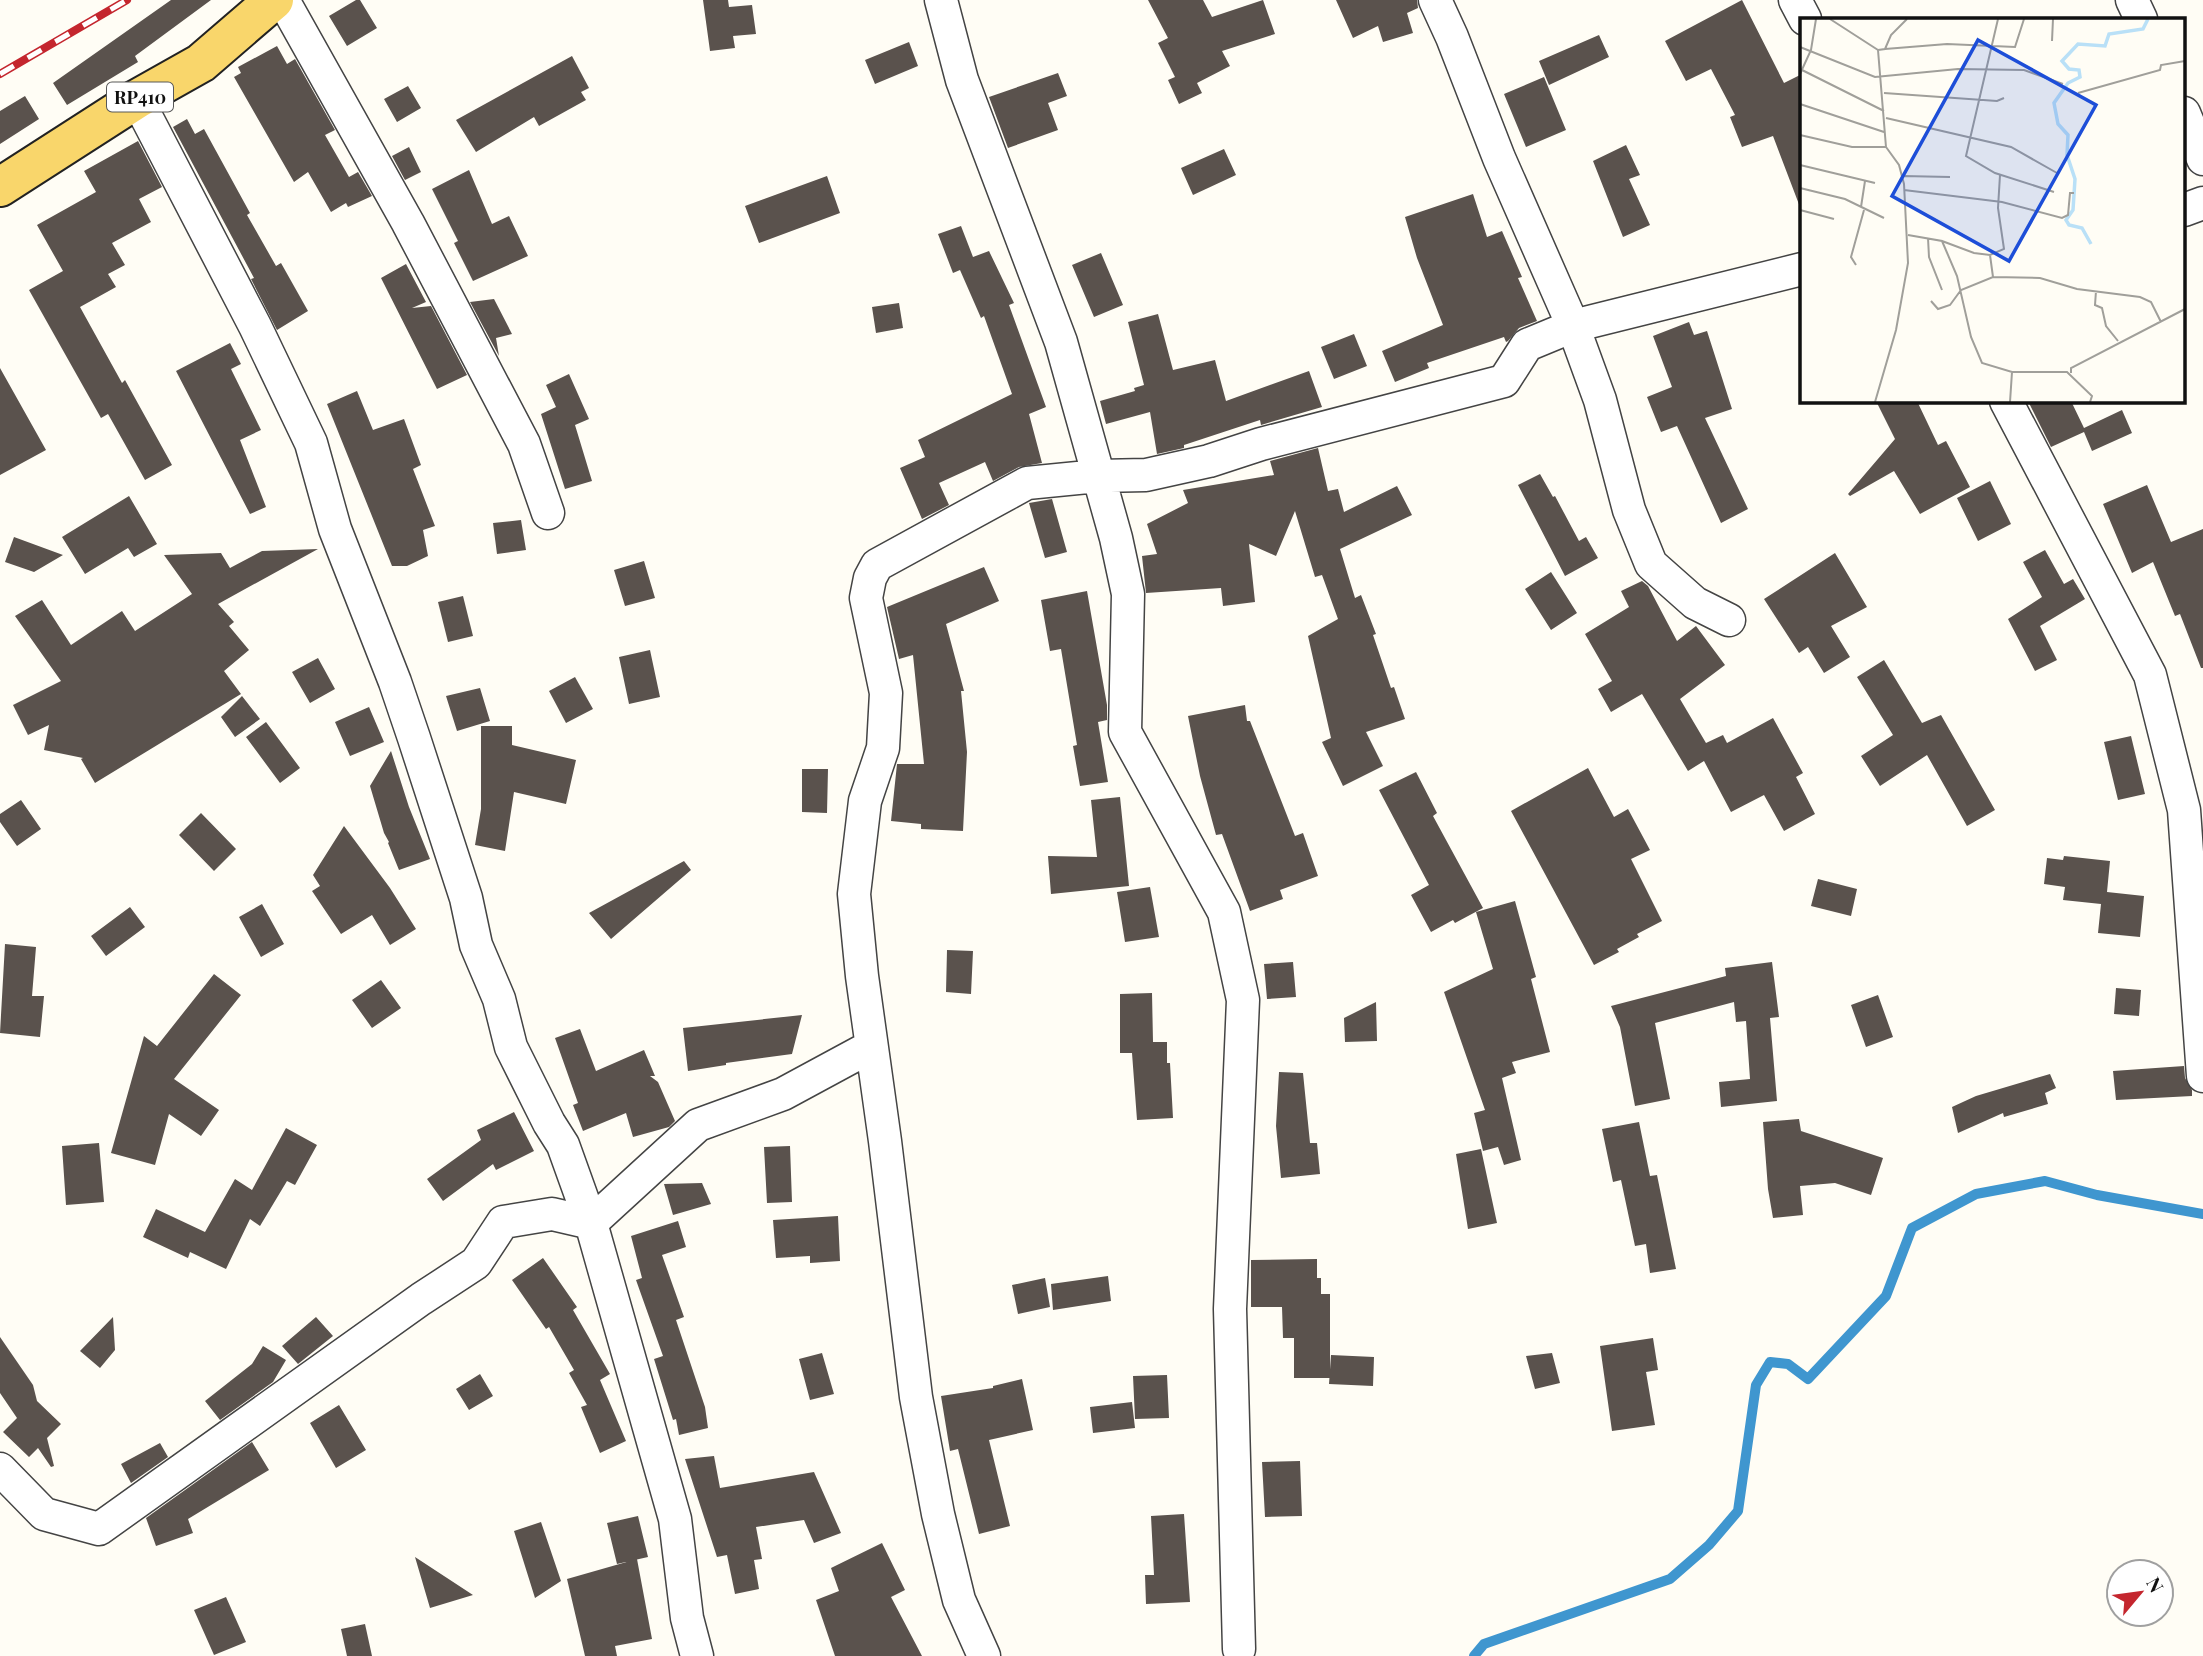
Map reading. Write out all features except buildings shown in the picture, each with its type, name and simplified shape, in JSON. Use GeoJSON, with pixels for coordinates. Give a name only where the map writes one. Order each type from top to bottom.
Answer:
{"type":"FeatureCollection","features":[{"type":"Feature","properties":{"kind":"main road","name":"RP410"},"geometry":{"type":"LineString","coordinates":[[0,187],[137,99],[201,63],[274,0]]}},
{"type":"Feature","properties":{"kind":"street"},"geometry":{"type":"LineString","coordinates":[[282,0],[408,223],[524,444],[548,513]]}},
{"type":"Feature","properties":{"kind":"street"},"geometry":{"type":"LineString","coordinates":[[941,0],[962,80],[1062,341],[1116,538],[1128,594],[1125,732],[1224,912],[1242,1000],[1230,1308],[1239,1649]]}},
{"type":"Feature","properties":{"kind":"street"},"geometry":{"type":"LineString","coordinates":[[1435,0],[1499,158],[1573,326],[1600,400],[1629,510],[1651,564],[1695,603],[1728,620]]}},
{"type":"Feature","properties":{"kind":"street"},"geometry":{"type":"LineString","coordinates":[[1795,0],[1804,18]]}},
{"type":"Feature","properties":{"kind":"street"},"geometry":{"type":"LineString","coordinates":[[2132,0],[2141,18]]}},
{"type":"Feature","properties":{"kind":"street"},"geometry":{"type":"LineString","coordinates":[[137,99],[249,314],[312,443],[335,529],[395,682],[466,898],[476,945],[499,999],[510,1047],[563,1145],[591,1223],[675,1519],[687,1618],[697,1656]]}},
{"type":"Feature","properties":{"kind":"street"},"geometry":{"type":"LineString","coordinates":[[2186,118],[2203,159]]}},
{"type":"Feature","properties":{"kind":"street"},"geometry":{"type":"LineString","coordinates":[[2186,209],[2203,202]]}},
{"type":"Feature","properties":{"kind":"street"},"geometry":{"type":"LineString","coordinates":[[984,1656],[959,1600],[938,1514],[916,1397],[886,1141],[870,1047],[854,894],[865,801],[883,748],[886,693],[866,598],[870,578],[877,565],[896,552],[1027,483],[1098,476],[1146,475],[1209,461],[1261,444],[1504,381],[1527,345],[1573,326],[1800,269]]}},
{"type":"Feature","properties":{"kind":"street"},"geometry":{"type":"LineString","coordinates":[[2007,402],[2150,675],[2184,810],[2203,1076]]}},
{"type":"Feature","properties":{"kind":"street"},"geometry":{"type":"LineString","coordinates":[[591,1223],[698,1125],[782,1094],[870,1047]]}},
{"type":"Feature","properties":{"kind":"street"},"geometry":{"type":"LineString","coordinates":[[0,1469],[44,1514],[99,1529],[421,1299],[476,1263],[503,1222],[552,1214],[591,1223]]}},
{"type":"Feature","properties":{"kind":"waterway"},"geometry":{"type":"LineString","coordinates":[[1474,1656],[1484,1644],[1670,1579],[1709,1545],[1738,1511],[1756,1385],[1770,1362],[1788,1364],[1808,1379],[1886,1296],[1912,1228],[1976,1194],[2045,1181],[2097,1195],[2203,1214]]}},
{"type":"Feature","properties":{"kind":"railway"},"geometry":{"type":"LineString","coordinates":[[0,74],[127,0]]}}]}
